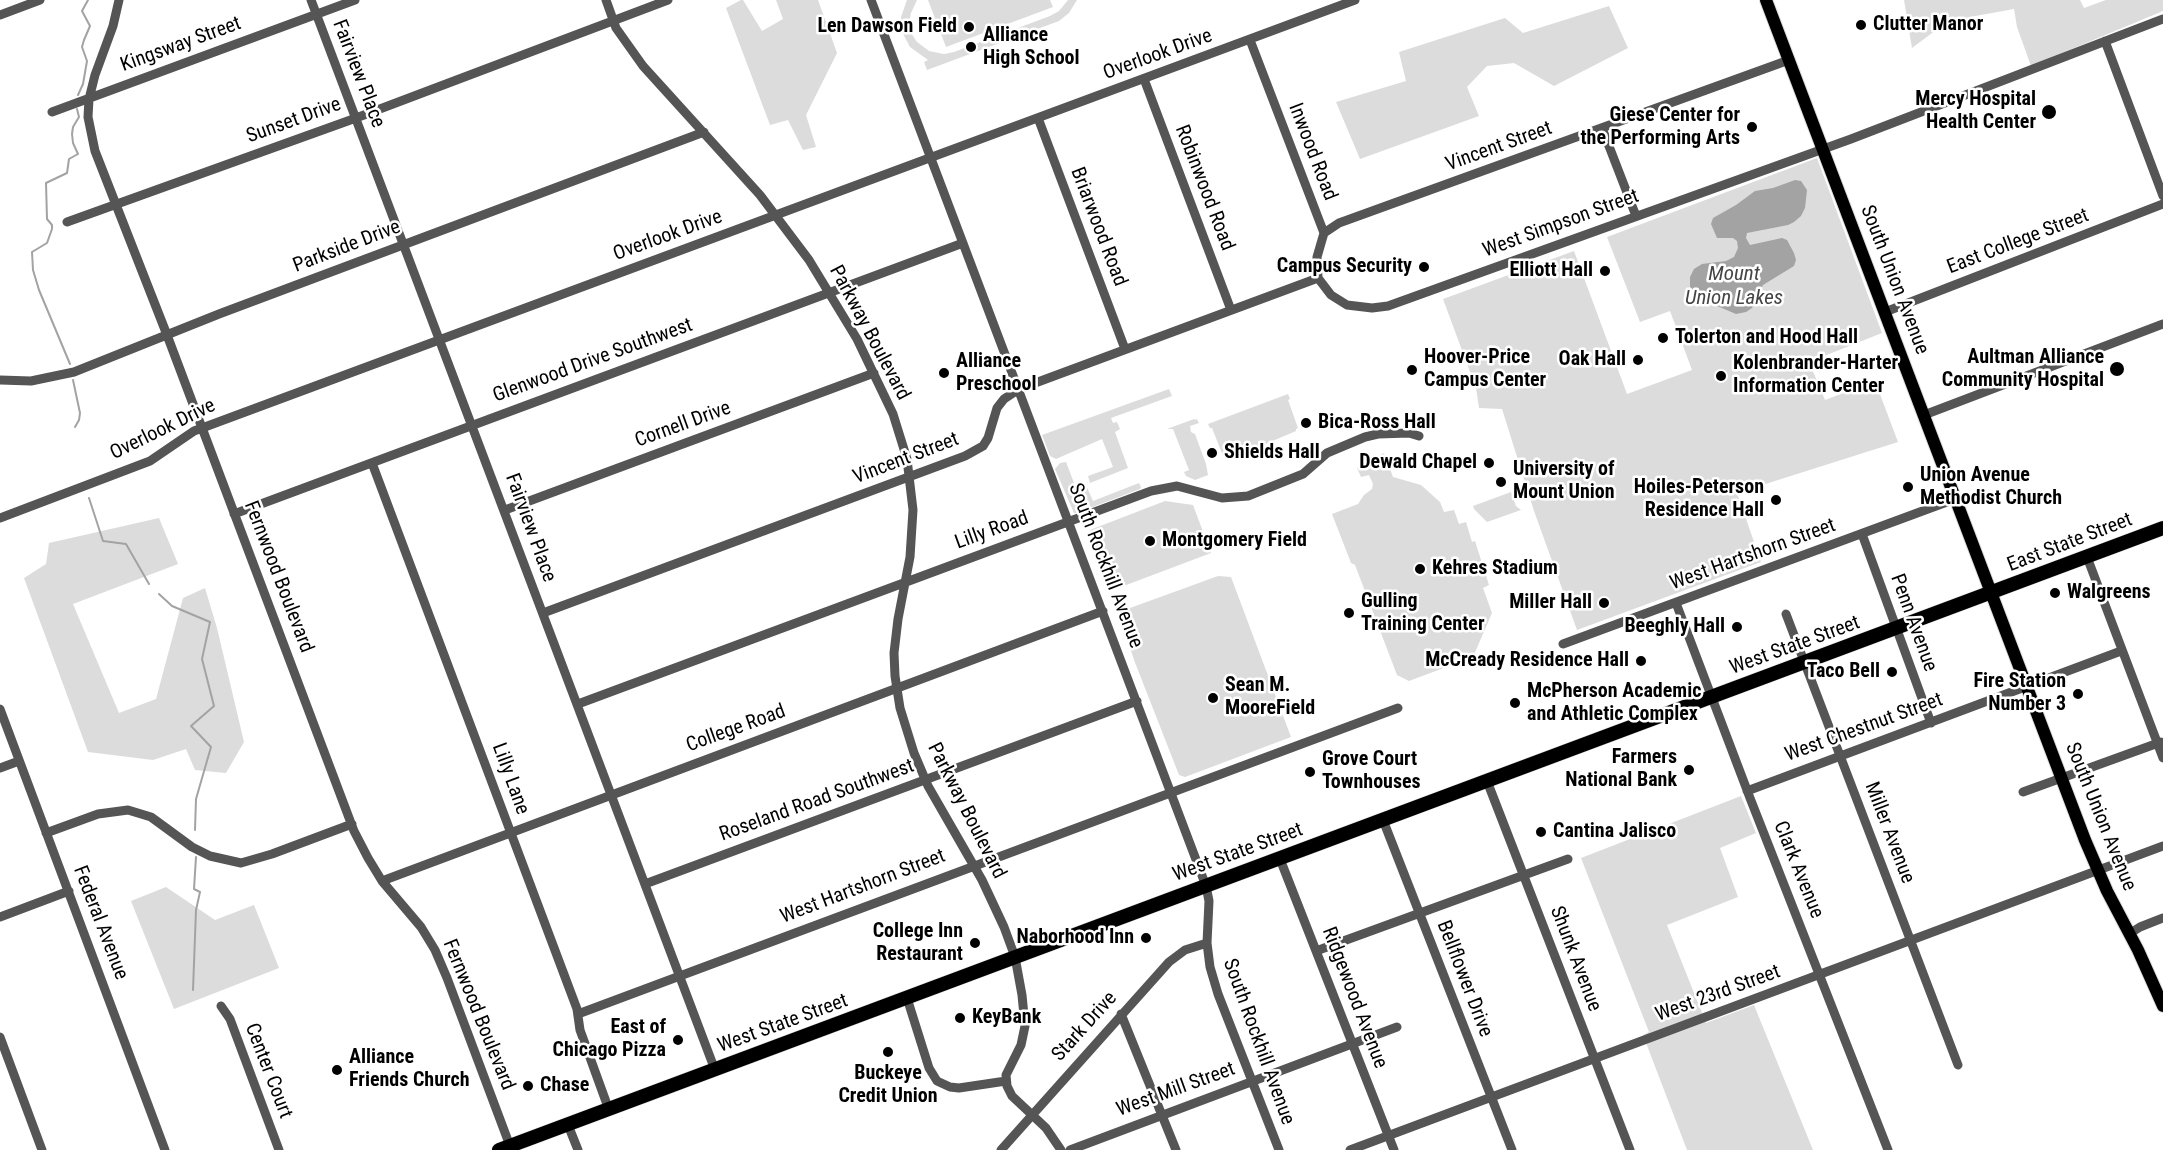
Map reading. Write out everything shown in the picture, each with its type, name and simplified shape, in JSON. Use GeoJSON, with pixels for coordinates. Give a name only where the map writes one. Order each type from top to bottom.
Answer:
{"type":"FeatureCollection","features":[{"type":"Feature","properties":{"kind":"highway","name":"East State Street"},"geometry":{"type":"LineString","coordinates":[[1990,594],[2163,528]]}},
{"type":"Feature","properties":{"kind":"highway","name":"West State Street"},"geometry":{"type":"LineString","coordinates":[[505,1148],[1990,594]]}},
{"type":"Feature","properties":{"kind":"main road","name":"South Union Avenue"},"geometry":{"type":"LineString","coordinates":[[1766,0],[2097,871],[2159,986],[2163,1006]]}},
{"type":"Feature","properties":{"kind":"street"},"geometry":{"type":"LineString","coordinates":[[0,15],[40,0]]}},
{"type":"Feature","properties":{"kind":"street","name":"Fernwood Boulevard"},"geometry":{"type":"LineString","coordinates":[[119,0],[89,99],[88,117],[91,136],[115,205],[167,335],[352,824],[382,881],[421,927],[441,964],[505,1148]]}},
{"type":"Feature","properties":{"kind":"street","name":"Fairview Place"},"geometry":{"type":"LineString","coordinates":[[311,0],[715,1070]]}},
{"type":"Feature","properties":{"kind":"street","name":"Kingsway Street"},"geometry":{"type":"LineString","coordinates":[[52,112],[355,0]]}},
{"type":"Feature","properties":{"kind":"street","name":"Parkway Boulevard"},"geometry":{"type":"LineString","coordinates":[[606,0],[612,22],[643,66],[777,215],[830,292],[874,373],[898,429],[910,477],[912,531],[910,557],[896,632],[894,662],[897,689],[906,729],[925,780],[974,865],[1001,920],[1015,957],[1025,1026],[1021,1045],[1009,1067],[1006,1081]]}},
{"type":"Feature","properties":{"kind":"street","name":"Sunset Drive"},"geometry":{"type":"LineString","coordinates":[[67,222],[356,118],[668,0]]}},
{"type":"Feature","properties":{"kind":"street","name":"South Rockhill Avenue"},"geometry":{"type":"LineString","coordinates":[[871,0],[1206,886],[1209,901],[1208,960],[1214,984],[1279,1150]]}},
{"type":"Feature","properties":{"kind":"street","name":"Overlook Drive"},"geometry":{"type":"LineString","coordinates":[[0,518],[150,461],[186,435],[202,428],[1355,0]]}},
{"type":"Feature","properties":{"kind":"street","name":"West Simpson Street"},"geometry":{"type":"LineString","coordinates":[[1318,278],[1331,295],[1347,305],[1383,308],[1823,149],[2163,19]]}},
{"type":"Feature","properties":{"kind":"street","name":"Inwood Road"},"geometry":{"type":"LineString","coordinates":[[1250,40],[1324,233],[1317,257],[1318,278]]}},
{"type":"Feature","properties":{"kind":"street"},"geometry":{"type":"LineString","coordinates":[[2105,41],[2163,195]]}},
{"type":"Feature","properties":{"kind":"street","name":"Vincent Street"},"geometry":{"type":"LineString","coordinates":[[1324,233],[1339,223],[1789,60]]}},
{"type":"Feature","properties":{"kind":"street","name":"Robinwood Road"},"geometry":{"type":"LineString","coordinates":[[1144,79],[1231,310]]}},
{"type":"Feature","properties":{"kind":"street","name":"Briarwood Road"},"geometry":{"type":"LineString","coordinates":[[1038,118],[1125,349]]}},
{"type":"Feature","properties":{"kind":"street"},"geometry":{"type":"LineString","coordinates":[[1602,128],[1636,216]]}},
{"type":"Feature","properties":{"kind":"street","name":"Parkside Drive"},"geometry":{"type":"LineString","coordinates":[[0,380],[31,381],[62,375],[704,132]]}},
{"type":"Feature","properties":{"kind":"street","name":"East College Street"},"geometry":{"type":"LineString","coordinates":[[1885,312],[2163,204]]}},
{"type":"Feature","properties":{"kind":"street","name":"Glenwood Drive Southwest"},"geometry":{"type":"LineString","coordinates":[[234,513],[963,243]]}},
{"type":"Feature","properties":{"kind":"street","name":"Vincent Street"},"geometry":{"type":"LineString","coordinates":[[543,613],[965,456],[980,448],[988,438],[997,408],[1004,399],[1019,389],[1318,278]]}},
{"type":"Feature","properties":{"kind":"street"},"geometry":{"type":"LineString","coordinates":[[1924,416],[2163,324]]}},
{"type":"Feature","properties":{"kind":"street","name":"Cornell Drive"},"geometry":{"type":"LineString","coordinates":[[505,510],[874,373]]}},
{"type":"Feature","properties":{"kind":"street","name":"Lilly Road"},"geometry":{"type":"LineString","coordinates":[[578,704],[1164,487],[1185,487],[1222,498],[1248,496],[1303,474],[1327,453],[1365,437],[1378,434],[1409,433],[1419,436]]}},
{"type":"Feature","properties":{"kind":"street","name":"Lilly Lane"},"geometry":{"type":"LineString","coordinates":[[372,463],[578,1014],[579,1029],[609,1110]]}},
{"type":"Feature","properties":{"kind":"street","name":"West Hartshorn Street"},"geometry":{"type":"LineString","coordinates":[[1563,644],[1955,499]]}},
{"type":"Feature","properties":{"kind":"street","name":"Penn Avenue"},"geometry":{"type":"LineString","coordinates":[[1862,534],[1930,723]]}},
{"type":"Feature","properties":{"kind":"street"},"geometry":{"type":"LineString","coordinates":[[2087,557],[2121,651],[2160,742],[2163,758]]}},
{"type":"Feature","properties":{"kind":"street","name":"Clark Avenue"},"geometry":{"type":"LineString","coordinates":[[1676,603],[1888,1150]]}},
{"type":"Feature","properties":{"kind":"street","name":"College Road"},"geometry":{"type":"LineString","coordinates":[[382,881],[1103,611]]}},
{"type":"Feature","properties":{"kind":"street","name":"Miller Avenue"},"geometry":{"type":"LineString","coordinates":[[1786,614],[1958,1065]]}},
{"type":"Feature","properties":{"kind":"street","name":"West Chestnut Street"},"geometry":{"type":"LineString","coordinates":[[1747,791],[2121,651]]}},
{"type":"Feature","properties":{"kind":"street","name":"Roseland Road Southwest"},"geometry":{"type":"LineString","coordinates":[[645,884],[1137,701]]}},
{"type":"Feature","properties":{"kind":"street","name":"West Hartshorn Street"},"geometry":{"type":"LineString","coordinates":[[578,1014],[1398,708]]}},
{"type":"Feature","properties":{"kind":"street","name":"Federal Avenue"},"geometry":{"type":"LineString","coordinates":[[0,709],[165,1150]]}},
{"type":"Feature","properties":{"kind":"street"},"geometry":{"type":"LineString","coordinates":[[2023,792],[2160,742]]}},
{"type":"Feature","properties":{"kind":"street"},"geometry":{"type":"LineString","coordinates":[[0,768],[19,761]]}},
{"type":"Feature","properties":{"kind":"street","name":"Shunk Avenue"},"geometry":{"type":"LineString","coordinates":[[1487,782],[1630,1150]]}},
{"type":"Feature","properties":{"kind":"street"},"geometry":{"type":"LineString","coordinates":[[46,833],[98,814],[128,810],[151,817],[192,847],[210,856],[241,863],[352,824]]}},
{"type":"Feature","properties":{"kind":"street","name":"Bellflower Drive"},"geometry":{"type":"LineString","coordinates":[[1383,820],[1512,1150]]}},
{"type":"Feature","properties":{"kind":"street","name":"West 23rd Street"},"geometry":{"type":"LineString","coordinates":[[1350,1150],[2163,846]]}},
{"type":"Feature","properties":{"kind":"street","name":"Ridgewood Avenue"},"geometry":{"type":"LineString","coordinates":[[1280,859],[1394,1150]]}},
{"type":"Feature","properties":{"kind":"street"},"geometry":{"type":"LineString","coordinates":[[1316,951],[1568,859]]}},
{"type":"Feature","properties":{"kind":"street"},"geometry":{"type":"LineString","coordinates":[[0,917],[69,891]]}},
{"type":"Feature","properties":{"kind":"street"},"geometry":{"type":"LineString","coordinates":[[2129,934],[2163,918]]}},
{"type":"Feature","properties":{"kind":"street","name":"Stark Drive"},"geometry":{"type":"LineString","coordinates":[[1001,1150],[1121,1014],[1177,955],[1207,943]]}},
{"type":"Feature","properties":{"kind":"street"},"geometry":{"type":"LineString","coordinates":[[906,998],[929,1068],[937,1081],[945,1086],[959,1088],[1006,1081],[1012,1096],[1046,1128],[1061,1150]]}},
{"type":"Feature","properties":{"kind":"street","name":"Center Court"},"geometry":{"type":"LineString","coordinates":[[221,1006],[230,1019],[279,1150]]}},
{"type":"Feature","properties":{"kind":"street"},"geometry":{"type":"LineString","coordinates":[[1121,1014],[1176,1150]]}},
{"type":"Feature","properties":{"kind":"street","name":"West Mill Street"},"geometry":{"type":"LineString","coordinates":[[1070,1150],[1397,1027]]}},
{"type":"Feature","properties":{"kind":"street"},"geometry":{"type":"LineString","coordinates":[[0,1037],[42,1150]]}},
{"type":"Feature","properties":{"kind":"street"},"geometry":{"type":"LineString","coordinates":[[568,1125],[578,1150]]}},
{"type":"Feature","properties":{"kind":"shaded area"},"geometry":{"type":"Polygon","coordinates":[[[741,0],[762,31],[783,19],[776,0],[818,0],[837,53],[806,115],[816,147],[803,150],[788,120],[770,125],[726,8],[741,0]]]}},
{"type":"Feature","properties":{"kind":"shaded area"},"geometry":{"type":"Polygon","coordinates":[[[907,0],[917,0],[909,23],[911,33],[917,42],[929,51],[944,54],[1050,16],[1059,11],[1068,0],[1077,0],[1069,13],[1059,21],[927,70],[924,62],[928,60],[910,47],[901,30],[901,17],[907,0]]]}},
{"type":"Feature","properties":{"kind":"shaded area","name":"Len Dawson Field"},"geometry":{"type":"Polygon","coordinates":[[[928,0],[1050,0],[1053,7],[946,47],[928,0]]]}},
{"type":"Feature","properties":{"kind":"shaded area"},"geometry":{"type":"Polygon","coordinates":[[[1904,0],[2080,0],[2084,8],[2106,0],[2163,0],[2163,11],[2031,66],[2017,27],[2014,9],[1948,21],[1912,48],[1904,0]]]}},
{"type":"Feature","properties":{"kind":"shaded area"},"geometry":{"type":"Polygon","coordinates":[[[1609,6],[1628,48],[1554,86],[1514,63],[1487,66],[1467,87],[1479,116],[1360,159],[1336,102],[1406,81],[1399,52],[1505,18],[1523,33],[1609,6]]]}},
{"type":"Feature","properties":{"kind":"shaded area"},"geometry":{"type":"Polygon","coordinates":[[[1817,158],[1882,333],[1809,362],[1825,400],[1875,381],[1898,442],[1737,493],[1761,562],[1577,630],[1534,511],[1502,409],[1479,408],[1476,388],[1443,299],[1574,251],[1627,394],[1692,370],[1670,311],[1640,322],[1607,237],[1817,158]]]}},
{"type":"Feature","properties":{"kind":"shaded area"},"geometry":{"type":"Polygon","coordinates":[[[1169,389],[1172,396],[1111,418],[1113,423],[1117,422],[1120,429],[1115,432],[1128,468],[1090,483],[1088,476],[1113,467],[1102,439],[1056,459],[1050,456],[1042,435],[1169,389]]]}},
{"type":"Feature","properties":{"kind":"shaded area"},"geometry":{"type":"Polygon","coordinates":[[[1288,394],[1298,428],[1296,431],[1249,451],[1248,449],[1223,456],[1212,428],[1208,424],[1288,394]]]}},
{"type":"Feature","properties":{"kind":"shaded area"},"geometry":{"type":"Polygon","coordinates":[[[1196,418],[1199,423],[1190,426],[1191,432],[1195,434],[1208,475],[1195,480],[1186,476],[1184,472],[1189,470],[1173,429],[1167,429],[1196,420],[1196,418]]]}},
{"type":"Feature","properties":{"kind":"shaded area","name":"Kehres Stadium"},"geometry":{"type":"Polygon","coordinates":[[[1384,453],[1393,477],[1421,485],[1440,502],[1444,512],[1454,510],[1459,524],[1466,522],[1472,542],[1475,541],[1489,585],[1483,588],[1492,613],[1473,657],[1463,661],[1460,659],[1450,663],[1449,666],[1409,681],[1397,675],[1355,565],[1351,563],[1332,514],[1358,504],[1372,489],[1373,484],[1369,475],[1361,477],[1357,468],[1366,464],[1364,461],[1384,453]]]}},
{"type":"Feature","properties":{"kind":"shaded area"},"geometry":{"type":"Polygon","coordinates":[[[1066,462],[1076,488],[1086,485],[1093,501],[1139,483],[1141,487],[1074,513],[1055,469],[1060,463],[1066,462]]]}},
{"type":"Feature","properties":{"kind":"shaded area"},"geometry":{"type":"Polygon","coordinates":[[[1511,492],[1516,506],[1521,510],[1487,522],[1474,509],[1473,506],[1511,492]]]}},
{"type":"Feature","properties":{"kind":"shaded area","name":"Montgomery Field"},"geometry":{"type":"Polygon","coordinates":[[[1165,501],[1193,505],[1211,553],[1113,590],[1090,530],[1165,501]]]}},
{"type":"Feature","properties":{"kind":"shaded area"},"geometry":{"type":"Polygon","coordinates":[[[159,518],[178,564],[73,604],[119,713],[156,699],[183,598],[205,588],[217,628],[244,742],[226,773],[195,770],[186,749],[153,760],[88,752],[24,578],[46,564],[49,543],[159,518]]]}},
{"type":"Feature","properties":{"kind":"shaded area","name":"Sean M. MooreField"},"geometry":{"type":"Polygon","coordinates":[[[1218,576],[1231,577],[1291,737],[1185,777],[1179,775],[1134,660],[1119,612],[1218,576]]]}},
{"type":"Feature","properties":{"kind":"shaded area"},"geometry":{"type":"Polygon","coordinates":[[[1741,796],[1756,833],[1720,848],[1738,897],[1667,925],[1706,1023],[1754,1005],[1813,1150],[1687,1150],[1643,1035],[1649,1032],[1581,858],[1741,796]]]}},
{"type":"Feature","properties":{"kind":"shaded area"},"geometry":{"type":"Polygon","coordinates":[[[166,887],[215,920],[254,905],[279,968],[174,1009],[131,901],[166,887]]]}},
{"type":"Feature","properties":{"kind":"water","name":"Mount Union Lakes"},"geometry":{"type":"Polygon","coordinates":[[[1795,180],[1801,181],[1807,190],[1805,208],[1801,216],[1788,225],[1747,233],[1746,238],[1750,245],[1782,238],[1787,240],[1796,260],[1794,266],[1763,285],[1752,308],[1746,312],[1736,314],[1703,300],[1690,287],[1690,277],[1694,269],[1702,264],[1726,261],[1734,257],[1738,248],[1737,241],[1733,238],[1717,238],[1711,224],[1713,218],[1755,191],[1773,188],[1795,180]]]}},
{"type":"Feature","properties":{"kind":"waterway"},"geometry":{"type":"LineString","coordinates":[[78,95],[83,84],[87,61],[82,47],[90,26],[82,11],[88,0]]}},
{"type":"Feature","properties":{"kind":"waterway"},"geometry":{"type":"LineString","coordinates":[[70,364],[39,290],[33,270],[32,252],[47,243],[52,229],[47,219],[46,183],[67,173],[69,159],[78,154],[72,134],[79,117],[77,109]]}},
{"type":"Feature","properties":{"kind":"waterway"},"geometry":{"type":"LineString","coordinates":[[73,380],[80,413],[75,427]]}},
{"type":"Feature","properties":{"kind":"waterway"},"geometry":{"type":"LineString","coordinates":[[89,498],[103,541],[126,544],[149,584]]}},
{"type":"Feature","properties":{"kind":"waterway"},"geometry":{"type":"LineString","coordinates":[[159,594],[172,606],[210,622],[202,659],[214,706],[191,726],[211,747],[196,799],[195,830]]}},
{"type":"Feature","properties":{"kind":"waterway"},"geometry":{"type":"LineString","coordinates":[[193,990],[196,910],[200,892],[194,889],[196,857]]}},
{"type":"Feature","properties":{"kind":"place","name":"Clutter Manor"},"geometry":{"type":"Point","coordinates":[1861,25]}},
{"type":"Feature","properties":{"kind":"place","name":"Len Dawson Field"},"geometry":{"type":"Point","coordinates":[969,27]}},
{"type":"Feature","properties":{"kind":"place","name":"Alliance High School"},"geometry":{"type":"Point","coordinates":[971,47]}},
{"type":"Feature","properties":{"kind":"place","name":"Mercy Hospital Health Center"},"geometry":{"type":"Point","coordinates":[2049,112]}},
{"type":"Feature","properties":{"kind":"place","name":"Giese Center for the Performing Arts"},"geometry":{"type":"Point","coordinates":[1752,127]}},
{"type":"Feature","properties":{"kind":"place","name":"Campus Security"},"geometry":{"type":"Point","coordinates":[1424,267]}},
{"type":"Feature","properties":{"kind":"place","name":"Elliott Hall"},"geometry":{"type":"Point","coordinates":[1605,271]}},
{"type":"Feature","properties":{"kind":"place","name":"Tolerton and Hood Hall"},"geometry":{"type":"Point","coordinates":[1663,338]}},
{"type":"Feature","properties":{"kind":"place","name":"Oak Hall"},"geometry":{"type":"Point","coordinates":[1638,360]}},
{"type":"Feature","properties":{"kind":"place","name":"Aultman Alliance Community Hospital"},"geometry":{"type":"Point","coordinates":[2117,369]}},
{"type":"Feature","properties":{"kind":"place","name":"Hoover-Price Campus Center"},"geometry":{"type":"Point","coordinates":[1412,370]}},
{"type":"Feature","properties":{"kind":"place","name":"Alliance Preschool"},"geometry":{"type":"Point","coordinates":[944,373]}},
{"type":"Feature","properties":{"kind":"place","name":"Kolenbrander-Harter Information Center"},"geometry":{"type":"Point","coordinates":[1721,376]}},
{"type":"Feature","properties":{"kind":"place","name":"Bica-Ross Hall"},"geometry":{"type":"Point","coordinates":[1306,423]}},
{"type":"Feature","properties":{"kind":"place","name":"Shields Hall"},"geometry":{"type":"Point","coordinates":[1212,453]}},
{"type":"Feature","properties":{"kind":"place","name":"Dewald Chapel"},"geometry":{"type":"Point","coordinates":[1489,463]}},
{"type":"Feature","properties":{"kind":"place","name":"University of Mount Union"},"geometry":{"type":"Point","coordinates":[1501,482]}},
{"type":"Feature","properties":{"kind":"place","name":"Union Avenue Methodist Church"},"geometry":{"type":"Point","coordinates":[1908,487]}},
{"type":"Feature","properties":{"kind":"place","name":"Hoiles-Peterson Residence Hall"},"geometry":{"type":"Point","coordinates":[1776,500]}},
{"type":"Feature","properties":{"kind":"place","name":"Montgomery Field"},"geometry":{"type":"Point","coordinates":[1150,541]}},
{"type":"Feature","properties":{"kind":"place","name":"Kehres Stadium"},"geometry":{"type":"Point","coordinates":[1420,569]}},
{"type":"Feature","properties":{"kind":"place","name":"Walgreens"},"geometry":{"type":"Point","coordinates":[2055,593]}},
{"type":"Feature","properties":{"kind":"place","name":"Miller Hall"},"geometry":{"type":"Point","coordinates":[1604,603]}},
{"type":"Feature","properties":{"kind":"place","name":"Gulling Training Center"},"geometry":{"type":"Point","coordinates":[1349,613]}},
{"type":"Feature","properties":{"kind":"place","name":"Beeghly Hall"},"geometry":{"type":"Point","coordinates":[1737,627]}},
{"type":"Feature","properties":{"kind":"place","name":"McCready Residence Hall"},"geometry":{"type":"Point","coordinates":[1641,661]}},
{"type":"Feature","properties":{"kind":"place","name":"Taco Bell"},"geometry":{"type":"Point","coordinates":[1892,672]}},
{"type":"Feature","properties":{"kind":"place","name":"Fire Station Number 3"},"geometry":{"type":"Point","coordinates":[2078,694]}},
{"type":"Feature","properties":{"kind":"place","name":"Sean M. MooreField"},"geometry":{"type":"Point","coordinates":[1213,698]}},
{"type":"Feature","properties":{"kind":"place","name":"McPherson Academic and Athletic Complex"},"geometry":{"type":"Point","coordinates":[1515,703]}},
{"type":"Feature","properties":{"kind":"place","name":"Farmers National Bank"},"geometry":{"type":"Point","coordinates":[1689,770]}},
{"type":"Feature","properties":{"kind":"place","name":"Grove Court Townhouses"},"geometry":{"type":"Point","coordinates":[1310,772]}},
{"type":"Feature","properties":{"kind":"place","name":"Cantina Jalisco"},"geometry":{"type":"Point","coordinates":[1541,832]}},
{"type":"Feature","properties":{"kind":"place","name":"Naborhood Inn"},"geometry":{"type":"Point","coordinates":[1146,938]}},
{"type":"Feature","properties":{"kind":"place","name":"College Inn Restaurant"},"geometry":{"type":"Point","coordinates":[975,943]}},
{"type":"Feature","properties":{"kind":"place","name":"KeyBank"},"geometry":{"type":"Point","coordinates":[960,1018]}},
{"type":"Feature","properties":{"kind":"place","name":"East of Chicago Pizza"},"geometry":{"type":"Point","coordinates":[678,1040]}},
{"type":"Feature","properties":{"kind":"place","name":"Buckeye Credit Union"},"geometry":{"type":"Point","coordinates":[888,1052]}},
{"type":"Feature","properties":{"kind":"place","name":"Alliance Friends Church"},"geometry":{"type":"Point","coordinates":[337,1070]}},
{"type":"Feature","properties":{"kind":"place","name":"Chase"},"geometry":{"type":"Point","coordinates":[528,1086]}}]}
